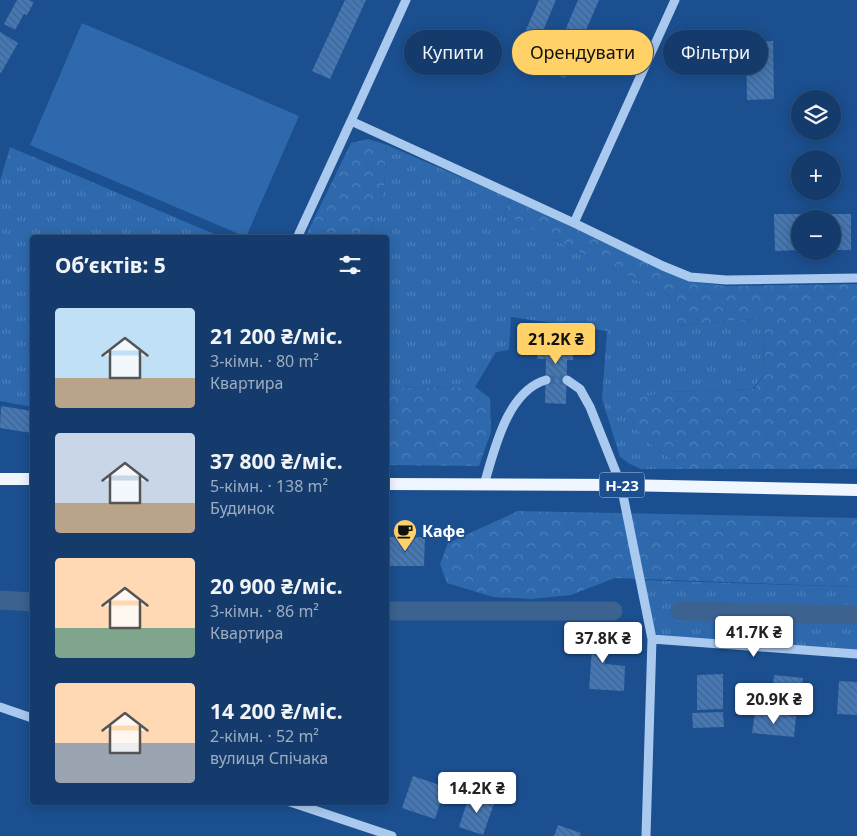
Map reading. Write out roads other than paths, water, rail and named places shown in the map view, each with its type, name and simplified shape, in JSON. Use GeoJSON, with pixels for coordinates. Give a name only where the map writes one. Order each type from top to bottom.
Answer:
{"type":"FeatureCollection","features":[{"type":"Feature","properties":{"kind":"main road"},"geometry":{"type":"LineString","coordinates":[[0,479],[30,479]]}},
{"type":"Feature","properties":{"kind":"main road","name":"Н-23"},"geometry":{"type":"LineString","coordinates":[[389,484],[621,485],[857,490]]}},
{"type":"Feature","properties":{"kind":"street"},"geometry":{"type":"LineString","coordinates":[[298,235],[406,0]]}},
{"type":"Feature","properties":{"kind":"street"},"geometry":{"type":"LineString","coordinates":[[574,223],[675,0]]}},
{"type":"Feature","properties":{"kind":"street"},"geometry":{"type":"LineString","coordinates":[[351,121],[690,277],[726,280],[857,278]]}},
{"type":"Feature","properties":{"kind":"street"},"geometry":{"type":"LineString","coordinates":[[484,485],[495,447],[511,411],[523,393],[539,382],[546,380]]}},
{"type":"Feature","properties":{"kind":"street"},"geometry":{"type":"LineString","coordinates":[[567,380],[580,389],[590,406],[621,485],[652,639],[646,836]]}},
{"type":"Feature","properties":{"kind":"street"},"geometry":{"type":"LineString","coordinates":[[652,639],[857,654]]}},
{"type":"Feature","properties":{"kind":"street"},"geometry":{"type":"LineString","coordinates":[[0,707],[30,717]]}},
{"type":"Feature","properties":{"kind":"street"},"geometry":{"type":"LineString","coordinates":[[299,805],[392,836]]}},
{"type":"Feature","properties":{"kind":"waterway"},"geometry":{"type":"LineString","coordinates":[[0,600],[30,602]]}},
{"type":"Feature","properties":{"kind":"waterway"},"geometry":{"type":"LineString","coordinates":[[389,611],[613,611]]}},
{"type":"Feature","properties":{"kind":"waterway"},"geometry":{"type":"LineString","coordinates":[[680,611],[857,615]]}},
{"type":"Feature","properties":{"kind":"tunnel"},"geometry":{"type":"LineString","coordinates":[[546,380],[567,380]]}},
{"type":"Feature","properties":{"kind":"place","name":"Кафе"},"geometry":{"type":"Point","coordinates":[405,552]}}]}
